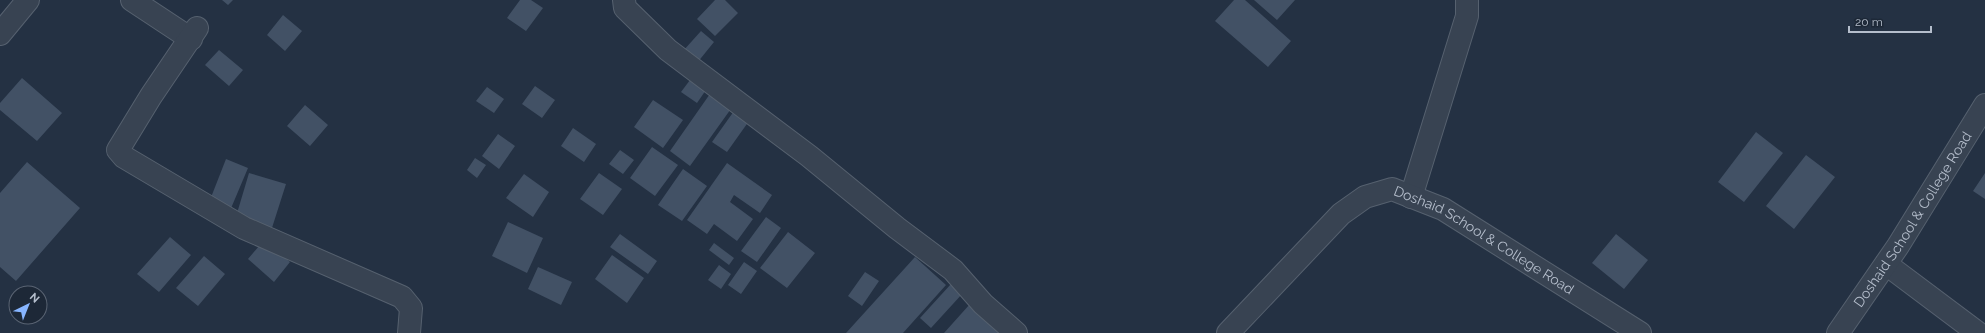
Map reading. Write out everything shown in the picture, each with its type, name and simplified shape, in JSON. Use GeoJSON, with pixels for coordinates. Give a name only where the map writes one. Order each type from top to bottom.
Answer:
{"type":"FeatureCollection","features":[{"type":"Feature","properties":{"kind":"street"},"geometry":{"type":"LineString","coordinates":[[0,34],[28,0]]}},
{"type":"Feature","properties":{"kind":"street"},"geometry":{"type":"LineString","coordinates":[[132,0],[194,34],[151,96],[118,150],[124,157],[244,228],[402,297],[411,308],[409,333]]}},
{"type":"Feature","properties":{"kind":"street"},"geometry":{"type":"LineString","coordinates":[[624,0],[625,8],[668,50],[809,156],[897,228],[953,270],[984,304],[1016,333]]}},
{"type":"Feature","properties":{"kind":"street"},"geometry":{"type":"LineString","coordinates":[[1411,197],[1467,16],[1467,0]]}},
{"type":"Feature","properties":{"kind":"street","name":"Doshaid School & College Road"},"geometry":{"type":"LineString","coordinates":[[1838,333],[1886,264],[1985,105]]}},
{"type":"Feature","properties":{"kind":"street","name":"Doshaid School & College Road"},"geometry":{"type":"LineString","coordinates":[[1228,333],[1341,214],[1366,197],[1392,189],[1443,209],[1640,333]]}},
{"type":"Feature","properties":{"kind":"street"},"geometry":{"type":"LineString","coordinates":[[1886,264],[1978,333]]}},
{"type":"Feature","properties":{"kind":"building"},"geometry":{"type":"Polygon","coordinates":[[[222,0],[233,0],[228,5],[222,0]]]}},
{"type":"Feature","properties":{"kind":"building"},"geometry":{"type":"Polygon","coordinates":[[[520,0],[531,0],[543,8],[526,31],[507,18],[520,0]]]}},
{"type":"Feature","properties":{"kind":"building"},"geometry":{"type":"Polygon","coordinates":[[[715,0],[725,0],[738,13],[715,36],[697,19],[715,0]]]}},
{"type":"Feature","properties":{"kind":"building"},"geometry":{"type":"Polygon","coordinates":[[[1234,0],[1245,0],[1291,41],[1268,67],[1215,21],[1234,0]]]}},
{"type":"Feature","properties":{"kind":"building"},"geometry":{"type":"Polygon","coordinates":[[[1254,0],[1295,0],[1277,20],[1254,0]]]}},
{"type":"Feature","properties":{"kind":"building"},"geometry":{"type":"Polygon","coordinates":[[[283,15],[302,31],[285,51],[267,35],[283,15]]]}},
{"type":"Feature","properties":{"kind":"building"},"geometry":{"type":"Polygon","coordinates":[[[701,31],[714,42],[697,63],[683,51],[701,31]]]}},
{"type":"Feature","properties":{"kind":"building"},"geometry":{"type":"Polygon","coordinates":[[[219,50],[243,70],[229,86],[205,65],[219,50]]]}},
{"type":"Feature","properties":{"kind":"building"},"geometry":{"type":"Polygon","coordinates":[[[693,76],[708,87],[697,103],[681,92],[693,76]]]}},
{"type":"Feature","properties":{"kind":"building"},"geometry":{"type":"Polygon","coordinates":[[[22,78],[62,113],[37,141],[0,110],[0,103],[22,78]]]}},
{"type":"Feature","properties":{"kind":"building"},"geometry":{"type":"Polygon","coordinates":[[[535,86],[555,100],[542,118],[522,104],[535,86]]]}},
{"type":"Feature","properties":{"kind":"building"},"geometry":{"type":"Polygon","coordinates":[[[487,87],[504,99],[494,113],[476,101],[487,87]]]}},
{"type":"Feature","properties":{"kind":"building"},"geometry":{"type":"Polygon","coordinates":[[[712,91],[733,106],[690,166],[670,151],[712,91]]]}},
{"type":"Feature","properties":{"kind":"building"},"geometry":{"type":"Polygon","coordinates":[[[653,100],[683,120],[663,148],[634,127],[653,100]]]}},
{"type":"Feature","properties":{"kind":"building"},"geometry":{"type":"Polygon","coordinates":[[[305,105],[328,125],[310,146],[287,126],[305,105]]]}},
{"type":"Feature","properties":{"kind":"building"},"geometry":{"type":"Polygon","coordinates":[[[734,111],[749,121],[727,152],[712,142],[734,111]]]}},
{"type":"Feature","properties":{"kind":"building"},"geometry":{"type":"Polygon","coordinates":[[[573,128],[596,144],[584,162],[561,146],[573,128]]]}},
{"type":"Feature","properties":{"kind":"building"},"geometry":{"type":"Polygon","coordinates":[[[1756,132],[1783,153],[1744,202],[1718,182],[1756,132]]]}},
{"type":"Feature","properties":{"kind":"building"},"geometry":{"type":"Polygon","coordinates":[[[498,134],[515,146],[499,169],[482,156],[498,134]]]}},
{"type":"Feature","properties":{"kind":"building"},"geometry":{"type":"Polygon","coordinates":[[[652,147],[678,165],[655,196],[630,178],[652,147]]]}},
{"type":"Feature","properties":{"kind":"building"},"geometry":{"type":"Polygon","coordinates":[[[620,150],[634,160],[623,174],[609,164],[620,150]]]}},
{"type":"Feature","properties":{"kind":"building"},"geometry":{"type":"Polygon","coordinates":[[[1806,155],[1835,177],[1794,229],[1766,206],[1806,155]]]}},
{"type":"Feature","properties":{"kind":"building"},"geometry":{"type":"Polygon","coordinates":[[[475,158],[486,165],[477,178],[467,170],[475,158]]]}},
{"type":"Feature","properties":{"kind":"building"},"geometry":{"type":"Polygon","coordinates":[[[226,159],[248,168],[229,213],[208,205],[226,159]]]}},
{"type":"Feature","properties":{"kind":"building"},"geometry":{"type":"Polygon","coordinates":[[[27,162],[80,208],[16,281],[0,267],[0,193],[27,162]]]}},
{"type":"Feature","properties":{"kind":"building"},"geometry":{"type":"Polygon","coordinates":[[[727,163],[772,195],[760,213],[734,195],[730,202],[753,219],[737,241],[714,224],[707,234],[687,220],[727,163]]]}},
{"type":"Feature","properties":{"kind":"building"},"geometry":{"type":"Polygon","coordinates":[[[683,169],[707,186],[682,221],[658,205],[683,169]]]}},
{"type":"Feature","properties":{"kind":"building"},"geometry":{"type":"Polygon","coordinates":[[[249,173],[286,184],[271,231],[235,220],[249,173]]]}},
{"type":"Feature","properties":{"kind":"building"},"geometry":{"type":"Polygon","coordinates":[[[599,173],[622,189],[603,215],[580,199],[599,173]]]}},
{"type":"Feature","properties":{"kind":"building"},"geometry":{"type":"Polygon","coordinates":[[[1985,173],[1985,199],[1973,191],[1985,173]]]}},
{"type":"Feature","properties":{"kind":"building"},"geometry":{"type":"Polygon","coordinates":[[[524,174],[549,192],[533,217],[506,198],[524,174]]]}},
{"type":"Feature","properties":{"kind":"building"},"geometry":{"type":"Polygon","coordinates":[[[766,217],[781,228],[757,262],[741,251],[766,217]]]}},
{"type":"Feature","properties":{"kind":"building"},"geometry":{"type":"Polygon","coordinates":[[[508,222],[543,238],[527,273],[492,256],[508,222]]]}},
{"type":"Feature","properties":{"kind":"building"},"geometry":{"type":"Polygon","coordinates":[[[788,232],[815,253],[787,288],[760,268],[788,232]]]}},
{"type":"Feature","properties":{"kind":"building"},"geometry":{"type":"Polygon","coordinates":[[[620,234],[657,261],[648,274],[610,247],[620,234]]]}},
{"type":"Feature","properties":{"kind":"building"},"geometry":{"type":"Polygon","coordinates":[[[1616,234],[1648,260],[1624,289],[1592,263],[1616,234]]]}},
{"type":"Feature","properties":{"kind":"building"},"geometry":{"type":"Polygon","coordinates":[[[170,237],[191,255],[159,292],[137,274],[170,237]]]}},
{"type":"Feature","properties":{"kind":"building"},"geometry":{"type":"Polygon","coordinates":[[[264,240],[290,262],[274,282],[248,259],[264,240]]]}},
{"type":"Feature","properties":{"kind":"building"},"geometry":{"type":"Polygon","coordinates":[[[714,243],[734,258],[729,265],[709,250],[714,243]]]}},
{"type":"Feature","properties":{"kind":"building"},"geometry":{"type":"Polygon","coordinates":[[[612,255],[644,278],[627,303],[595,279],[612,255]]]}},
{"type":"Feature","properties":{"kind":"building"},"geometry":{"type":"Polygon","coordinates":[[[204,256],[225,274],[198,306],[176,288],[204,256]]]}},
{"type":"Feature","properties":{"kind":"building"},"geometry":{"type":"Polygon","coordinates":[[[915,257],[946,285],[903,333],[846,333],[915,257]]]}},
{"type":"Feature","properties":{"kind":"building"},"geometry":{"type":"Polygon","coordinates":[[[744,262],[757,271],[741,294],[728,285],[744,262]]]}},
{"type":"Feature","properties":{"kind":"building"},"geometry":{"type":"Polygon","coordinates":[[[719,265],[731,274],[721,289],[708,280],[719,265]]]}},
{"type":"Feature","properties":{"kind":"building"},"geometry":{"type":"Polygon","coordinates":[[[538,267],[572,282],[561,305],[528,289],[538,267]]]}},
{"type":"Feature","properties":{"kind":"building"},"geometry":{"type":"Polygon","coordinates":[[[865,272],[879,281],[862,306],[848,296],[865,272]]]}},
{"type":"Feature","properties":{"kind":"building"},"geometry":{"type":"Polygon","coordinates":[[[951,284],[963,293],[931,328],[920,318],[951,284]]]}},
{"type":"Feature","properties":{"kind":"building"},"geometry":{"type":"Polygon","coordinates":[[[970,304],[1001,333],[944,333],[970,304]]]}}]}
